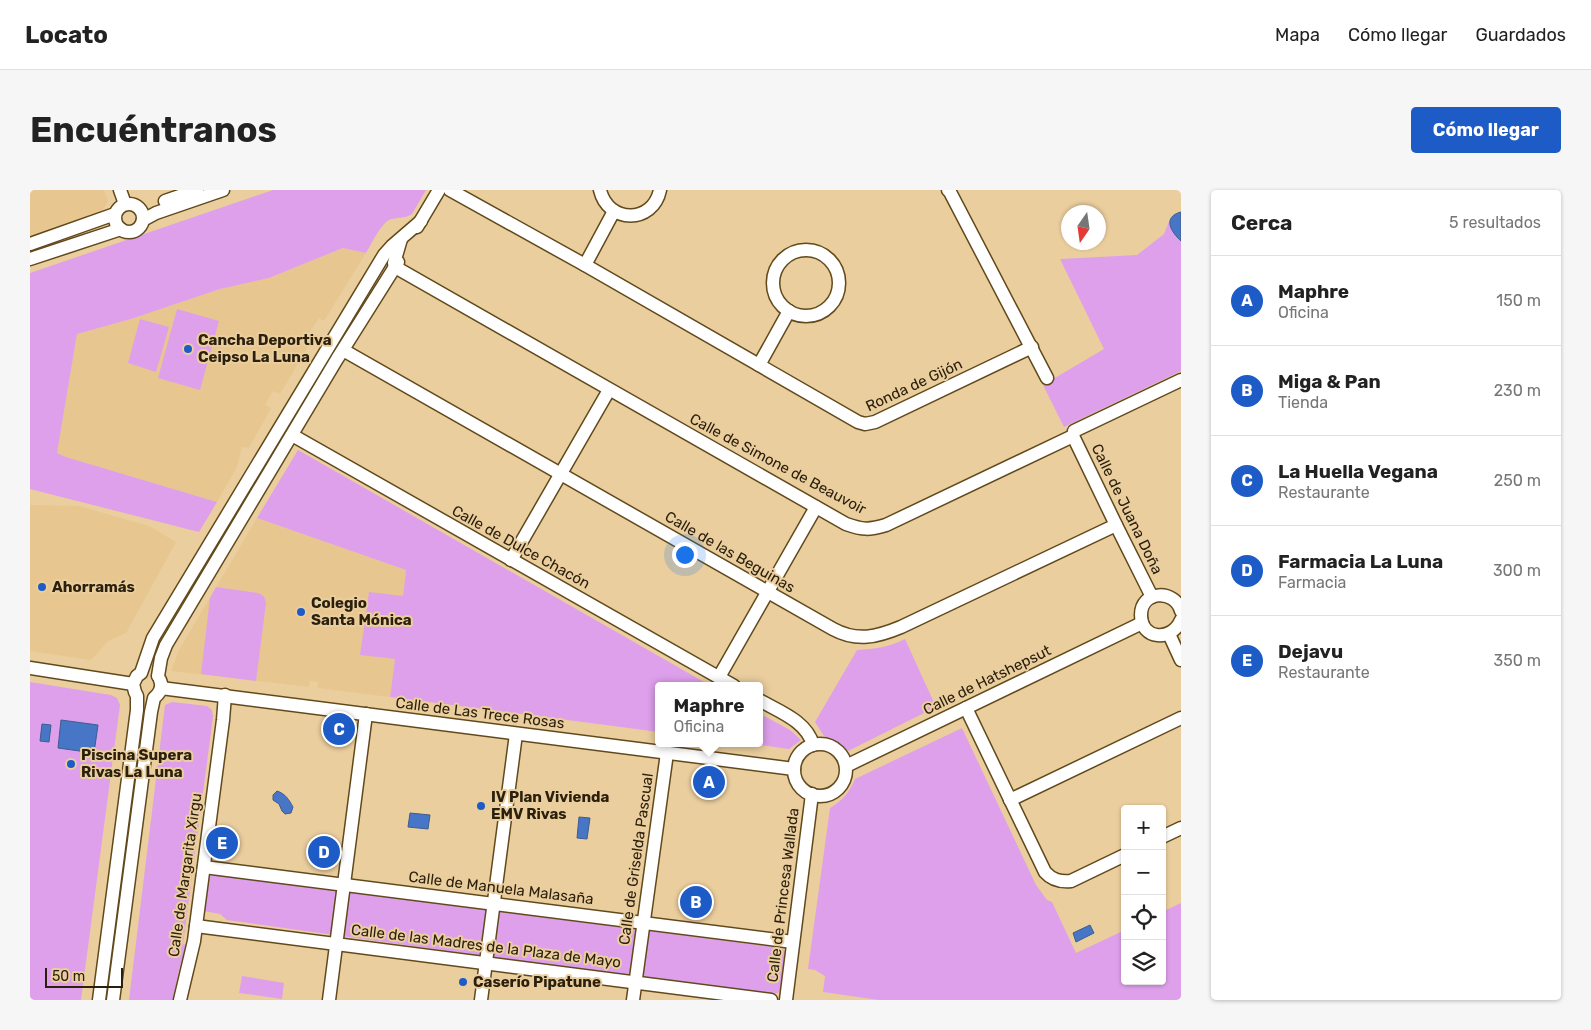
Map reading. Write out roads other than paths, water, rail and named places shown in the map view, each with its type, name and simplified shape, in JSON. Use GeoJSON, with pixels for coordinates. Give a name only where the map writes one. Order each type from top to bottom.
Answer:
{"type":"FeatureCollection","features":[{"type":"Feature","properties":{"kind":"street"},"geometry":{"type":"LineString","coordinates":[[120,190],[125,204]]}},
{"type":"Feature","properties":{"kind":"street"},"geometry":{"type":"LineString","coordinates":[[141,214],[145,208],[184,192],[197,190]]}},
{"type":"Feature","properties":{"kind":"street"},"geometry":{"type":"LineString","coordinates":[[141,214],[156,213],[224,190]]}},
{"type":"Feature","properties":{"kind":"street"},"geometry":{"type":"LineString","coordinates":[[113,1000],[151,712],[158,687],[161,658],[166,645],[343,350],[395,268],[438,190]]}},
{"type":"Feature","properties":{"kind":"street","name":"Ronda de Gijón"},"geometry":{"type":"LineString","coordinates":[[450,190],[585,265],[858,422],[865,424],[875,422],[1032,347]]}},
{"type":"Feature","properties":{"kind":"street"},"geometry":{"type":"LineString","coordinates":[[600,190],[607,205],[614,211],[632,216],[642,214],[650,208],[656,201],[660,190]]}},
{"type":"Feature","properties":{"kind":"street"},"geometry":{"type":"LineString","coordinates":[[948,190],[1048,378]]}},
{"type":"Feature","properties":{"kind":"street"},"geometry":{"type":"LineString","coordinates":[[125,204],[136,205],[141,214],[141,225],[133,231],[126,232],[115,223],[115,214],[120,206],[125,204]]}},
{"type":"Feature","properties":{"kind":"street"},"geometry":{"type":"LineString","coordinates":[[585,265],[614,211]]}},
{"type":"Feature","properties":{"kind":"street"},"geometry":{"type":"LineString","coordinates":[[30,244],[115,214]]}},
{"type":"Feature","properties":{"kind":"street"},"geometry":{"type":"LineString","coordinates":[[99,1000],[137,710],[135,690],[137,676],[141,673],[153,638],[194,568],[384,255],[421,221]]}},
{"type":"Feature","properties":{"kind":"street"},"geometry":{"type":"LineString","coordinates":[[30,259],[121,229]]}},
{"type":"Feature","properties":{"kind":"street"},"geometry":{"type":"LineString","coordinates":[[395,268],[394,262],[401,239]]}},
{"type":"Feature","properties":{"kind":"street"},"geometry":{"type":"LineString","coordinates":[[809,250],[820,252],[829,258],[838,272],[839,288],[836,299],[820,314],[810,316],[799,315],[788,311],[780,304],[775,294],[774,272],[780,263],[793,253],[809,250]]}},
{"type":"Feature","properties":{"kind":"street","name":"Calle de Simone de Beauvoir"},"geometry":{"type":"LineString","coordinates":[[395,268],[846,524],[860,529],[873,529],[886,525],[1073,436],[1074,431],[1181,380]]}},
{"type":"Feature","properties":{"kind":"street"},"geometry":{"type":"LineString","coordinates":[[759,365],[788,311]]}},
{"type":"Feature","properties":{"kind":"street","name":"Calle de las Beguinas"},"geometry":{"type":"LineString","coordinates":[[343,350],[767,592],[841,633],[852,636],[871,637],[883,635],[1116,525]]}},
{"type":"Feature","properties":{"kind":"street"},"geometry":{"type":"LineString","coordinates":[[511,560],[609,390]]}},
{"type":"Feature","properties":{"kind":"street","name":"Calle de Dulce Chacón"},"geometry":{"type":"LineString","coordinates":[[292,435],[727,682]]}},
{"type":"Feature","properties":{"kind":"street","name":"Calle de Juana Doña"},"geometry":{"type":"LineString","coordinates":[[1073,436],[1152,597]]}},
{"type":"Feature","properties":{"kind":"street"},"geometry":{"type":"LineString","coordinates":[[719,677],[816,506]]}},
{"type":"Feature","properties":{"kind":"street"},"geometry":{"type":"LineString","coordinates":[[1165,595],[1171,597],[1181,611],[1179,626],[1169,634],[1156,635],[1146,629],[1142,623],[1141,611],[1143,605],[1152,597],[1165,595]]}},
{"type":"Feature","properties":{"kind":"street","name":"Calle de Hatshepsut"},"geometry":{"type":"LineString","coordinates":[[846,766],[1142,623]]}},
{"type":"Feature","properties":{"kind":"street"},"geometry":{"type":"LineString","coordinates":[[1169,634],[1181,660]]}},
{"type":"Feature","properties":{"kind":"street"},"geometry":{"type":"LineString","coordinates":[[30,668],[135,690],[145,700],[158,687]]}},
{"type":"Feature","properties":{"kind":"street"},"geometry":{"type":"LineString","coordinates":[[141,673],[150,672],[158,687]]}},
{"type":"Feature","properties":{"kind":"street","name":"Calle de Las Trece Rosas"},"geometry":{"type":"LineString","coordinates":[[158,687],[794,769]]}},
{"type":"Feature","properties":{"kind":"street","name":"Calle de Margarita Xirgu"},"geometry":{"type":"LineString","coordinates":[[180,1000],[194,941],[225,695]]}},
{"type":"Feature","properties":{"kind":"street"},"geometry":{"type":"LineString","coordinates":[[763,702],[804,727],[813,745]]}},
{"type":"Feature","properties":{"kind":"street"},"geometry":{"type":"LineString","coordinates":[[966,708],[1045,872],[1050,877],[1064,882],[1072,881],[1121,857]]}},
{"type":"Feature","properties":{"kind":"street"},"geometry":{"type":"LineString","coordinates":[[329,1000],[366,714]]}},
{"type":"Feature","properties":{"kind":"street"},"geometry":{"type":"LineString","coordinates":[[1010,800],[1181,718]]}},
{"type":"Feature","properties":{"kind":"street"},"geometry":{"type":"LineString","coordinates":[[482,1000],[516,734]]}},
{"type":"Feature","properties":{"kind":"street"},"geometry":{"type":"LineString","coordinates":[[822,744],[838,750],[846,766],[844,781],[834,792],[827,795],[812,794],[805,791],[799,785],[794,769],[800,754],[813,745],[822,744]]}},
{"type":"Feature","properties":{"kind":"street","name":"Calle de Griselda Pascual"},"geometry":{"type":"LineString","coordinates":[[633,1000],[667,753]]}},
{"type":"Feature","properties":{"kind":"street","name":"Calle de Princesa Wallada"},"geometry":{"type":"LineString","coordinates":[[786,1000],[812,794]]}},
{"type":"Feature","properties":{"kind":"street"},"geometry":{"type":"LineString","coordinates":[[1166,835],[1181,828]]}},
{"type":"Feature","properties":{"kind":"street","name":"Calle de Manuela Malasaña"},"geometry":{"type":"LineString","coordinates":[[204,867],[793,942]]}},
{"type":"Feature","properties":{"kind":"street","name":"Calle de las Madres de la Plaza de Mayo"},"geometry":{"type":"LineString","coordinates":[[196,926],[772,1000]]}},
{"type":"Feature","properties":{"kind":"water"},"geometry":{"type":"Polygon","coordinates":[[[1181,212],[1181,241],[1174,233],[1170,221],[1175,214],[1181,212]]]}},
{"type":"Feature","properties":{"kind":"water"},"geometry":{"type":"Polygon","coordinates":[[[61,720],[98,725],[94,753],[58,748],[61,720]]]}},
{"type":"Feature","properties":{"kind":"water"},"geometry":{"type":"Polygon","coordinates":[[[42,724],[51,725],[49,742],[40,741],[42,724]]]}},
{"type":"Feature","properties":{"kind":"water"},"geometry":{"type":"Polygon","coordinates":[[[277,791],[290,802],[293,807],[291,813],[285,814],[279,804],[273,800],[273,795],[277,791]]]}},
{"type":"Feature","properties":{"kind":"water"},"geometry":{"type":"Polygon","coordinates":[[[410,813],[430,815],[428,829],[408,827],[410,813]]]}},
{"type":"Feature","properties":{"kind":"water"},"geometry":{"type":"Polygon","coordinates":[[[579,817],[590,818],[587,839],[577,838],[579,817]]]}},
{"type":"Feature","properties":{"kind":"water"},"geometry":{"type":"Polygon","coordinates":[[[1090,925],[1094,933],[1076,942],[1073,933],[1090,925]]]}},
{"type":"Feature","properties":{"kind":"place","name":"Cancha Deportiva Ceipso La Luna"},"geometry":{"type":"Point","coordinates":[188,349]}},
{"type":"Feature","properties":{"kind":"place","name":"Ahorramás"},"geometry":{"type":"Point","coordinates":[42,587]}},
{"type":"Feature","properties":{"kind":"place","name":"Colegio Santa Mónica"},"geometry":{"type":"Point","coordinates":[301,612]}},
{"type":"Feature","properties":{"kind":"place","name":"La Huella Vegana"},"geometry":{"type":"Point","coordinates":[339,729]}},
{"type":"Feature","properties":{"kind":"place","name":"Piscina Supera Rivas La Luna"},"geometry":{"type":"Point","coordinates":[71,764]}},
{"type":"Feature","properties":{"kind":"place","name":"Maphre"},"geometry":{"type":"Point","coordinates":[709,782]}},
{"type":"Feature","properties":{"kind":"place","name":"IV Plan Vivienda EMV Rivas"},"geometry":{"type":"Point","coordinates":[481,806]}},
{"type":"Feature","properties":{"kind":"place","name":"Dejavu"},"geometry":{"type":"Point","coordinates":[222,843]}},
{"type":"Feature","properties":{"kind":"place","name":"Farmacia La Luna"},"geometry":{"type":"Point","coordinates":[324,852]}},
{"type":"Feature","properties":{"kind":"place","name":"Miga & Pan"},"geometry":{"type":"Point","coordinates":[696,902]}},
{"type":"Feature","properties":{"kind":"place","name":"Caserío Pipatune"},"geometry":{"type":"Point","coordinates":[463,982]}}]}
